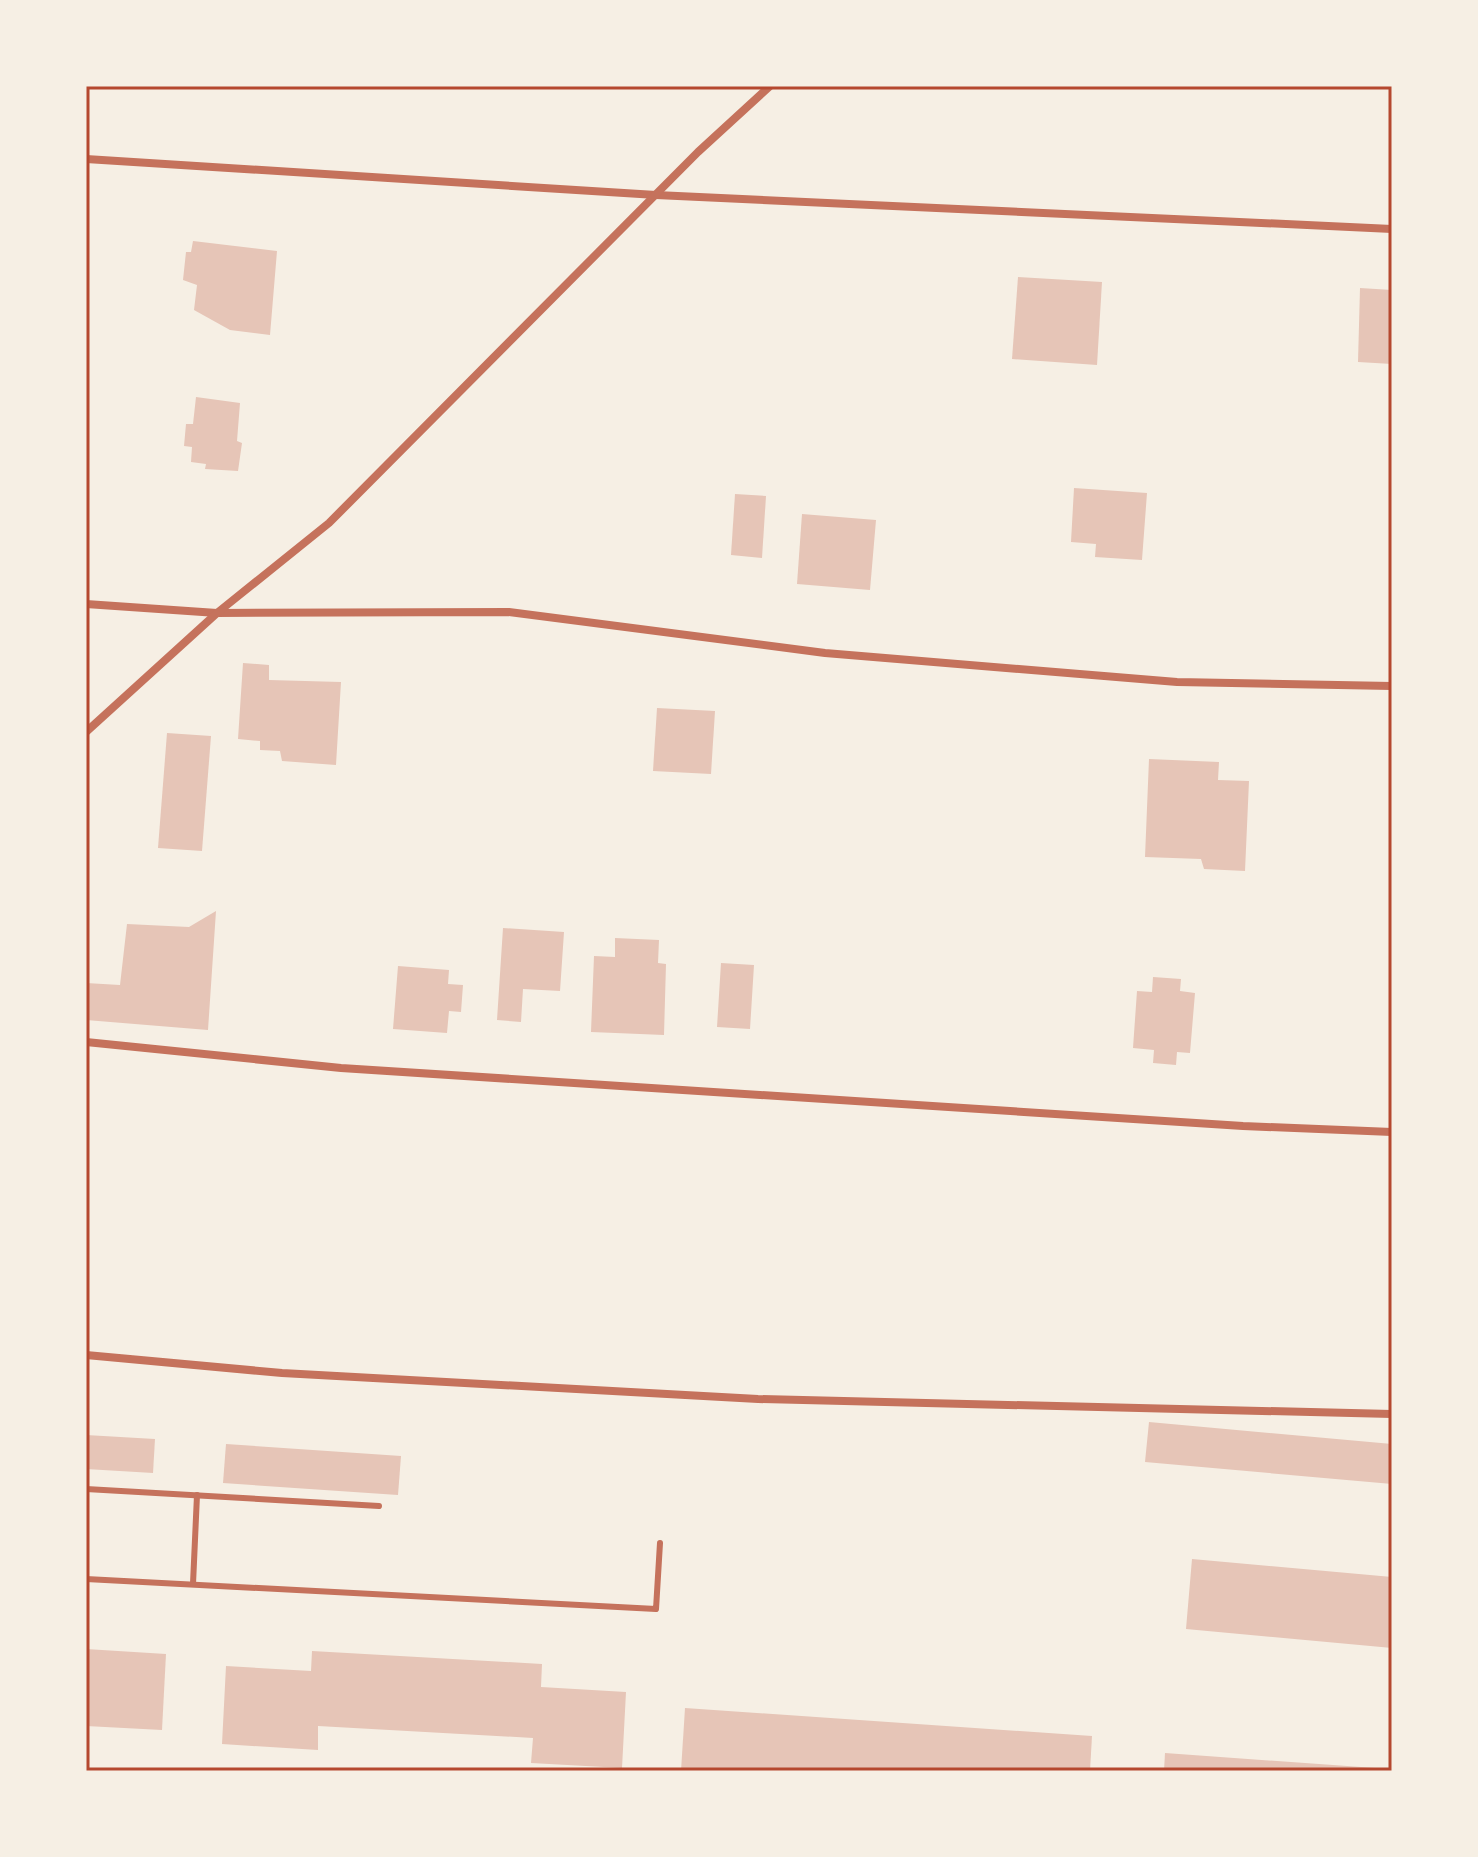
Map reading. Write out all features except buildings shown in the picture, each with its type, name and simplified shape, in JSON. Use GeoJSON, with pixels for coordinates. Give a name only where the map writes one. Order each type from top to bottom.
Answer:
{"type":"FeatureCollection","features":[{"type":"Feature","properties":{"kind":"street"},"geometry":{"type":"LineString","coordinates":[[86,732],[217,613],[329,523],[656,195],[770,86]]}},
{"type":"Feature","properties":{"kind":"street"},"geometry":{"type":"LineString","coordinates":[[86,159],[656,195],[1392,229]]}},
{"type":"Feature","properties":{"kind":"street"},"geometry":{"type":"LineString","coordinates":[[86,604],[217,613],[509,612],[855,655],[1177,682],[1392,686]]}},
{"type":"Feature","properties":{"kind":"street"},"geometry":{"type":"LineString","coordinates":[[86,1042],[341,1068],[1243,1126],[1392,1132]]}},
{"type":"Feature","properties":{"kind":"street"},"geometry":{"type":"LineString","coordinates":[[86,1355],[282,1373],[758,1399],[1392,1414]]}},
{"type":"Feature","properties":{"kind":"lane"},"geometry":{"type":"LineString","coordinates":[[86,1489],[379,1506]]}},
{"type":"Feature","properties":{"kind":"lane"},"geometry":{"type":"LineString","coordinates":[[193,1584],[197,1495]]}},
{"type":"Feature","properties":{"kind":"lane"},"geometry":{"type":"LineString","coordinates":[[86,1579],[656,1609],[660,1543]]}}]}
